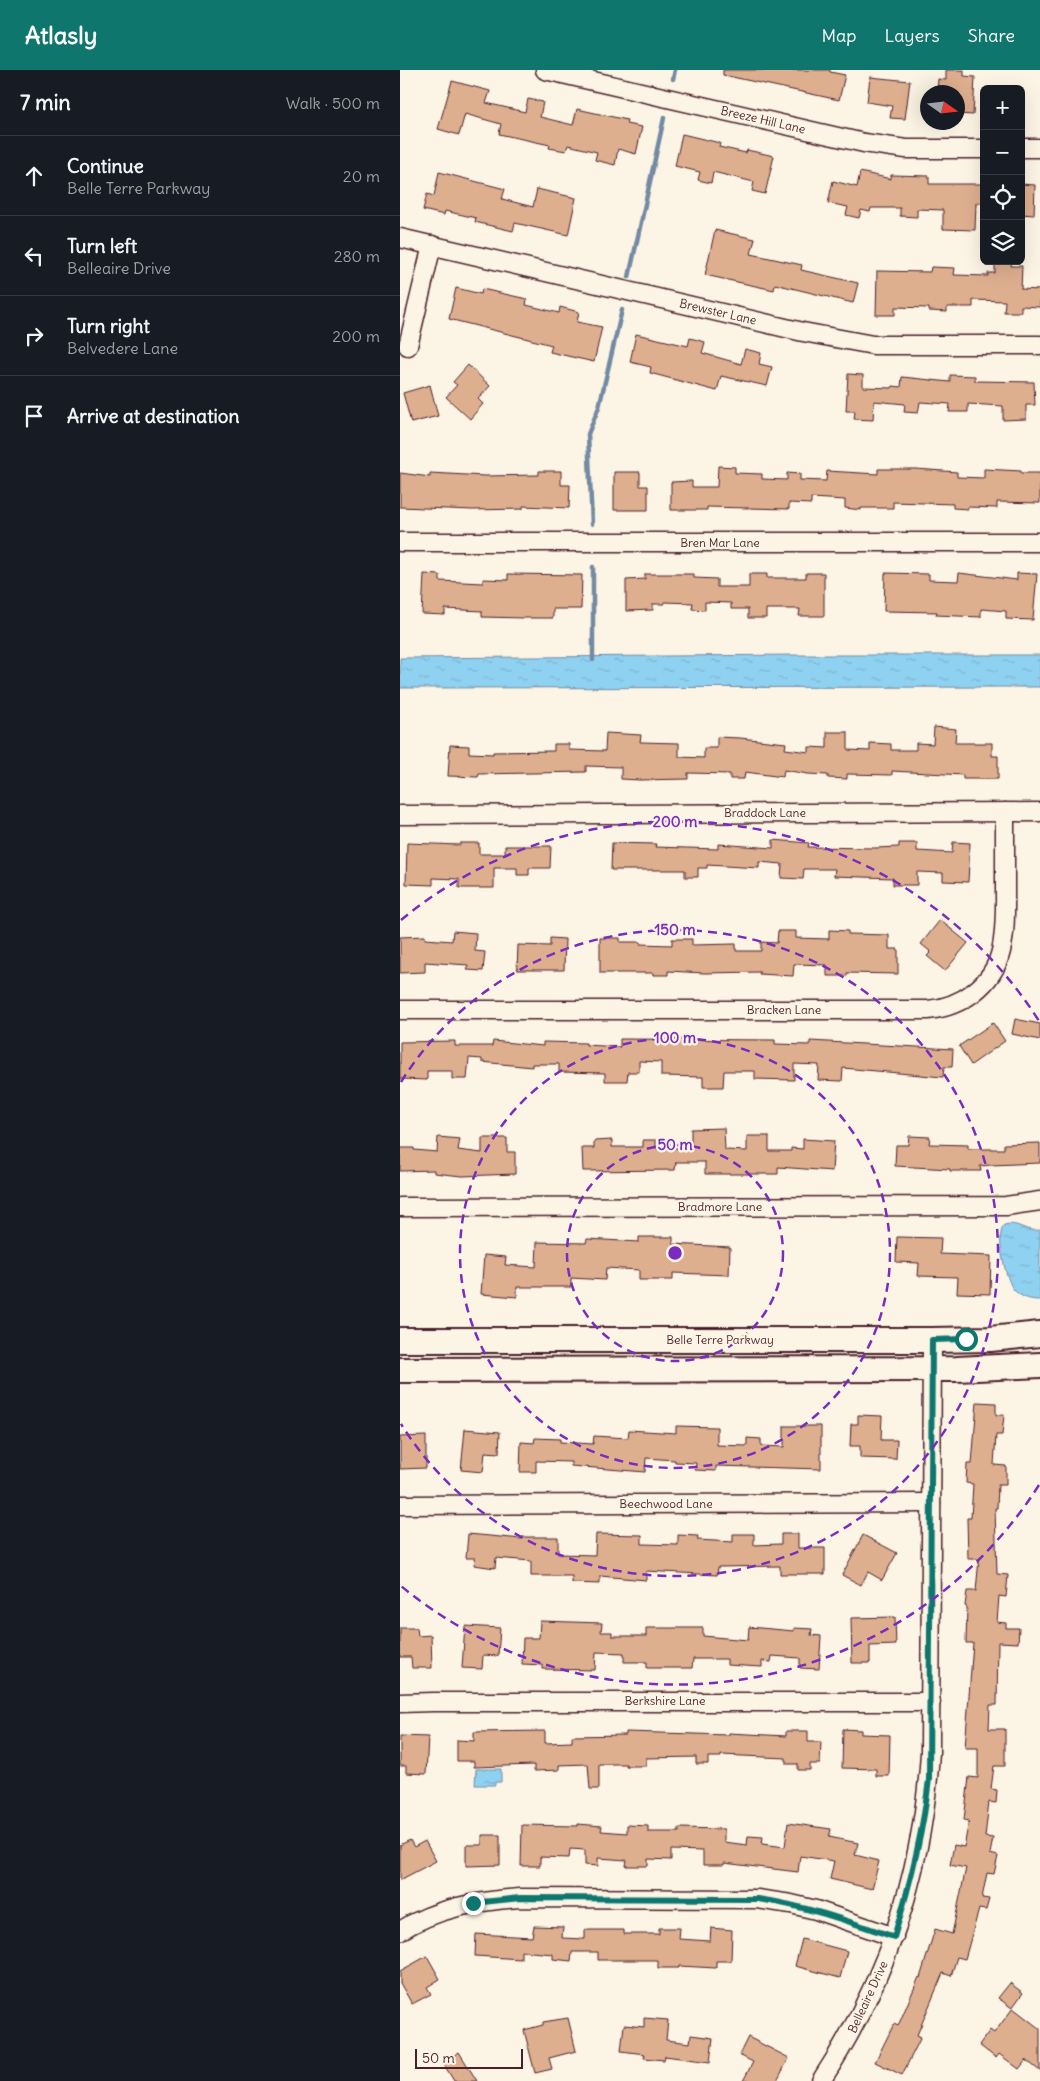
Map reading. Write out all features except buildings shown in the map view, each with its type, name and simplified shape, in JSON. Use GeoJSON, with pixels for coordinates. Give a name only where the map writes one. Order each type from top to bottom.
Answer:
{"type":"FeatureCollection","features":[{"type":"Feature","properties":{"kind":"main road","name":"Belle Terre Parkway"},"geometry":{"type":"LineString","coordinates":[[400,1340],[932,1340],[990,1339],[1040,1334]]}},
{"type":"Feature","properties":{"kind":"main road"},"geometry":{"type":"LineString","coordinates":[[400,1370],[932,1369],[1040,1365]]}},
{"type":"Feature","properties":{"kind":"street","name":"Breeze Hill Lane"},"geometry":{"type":"LineString","coordinates":[[545,70],[864,143],[906,148],[980,148]]}},
{"type":"Feature","properties":{"kind":"street"},"geometry":{"type":"LineString","coordinates":[[1025,148],[1040,148]]}},
{"type":"Feature","properties":{"kind":"street","name":"Brewster Lane"},"geometry":{"type":"LineString","coordinates":[[400,238],[858,343],[887,346],[1040,345]]}},
{"type":"Feature","properties":{"kind":"street"},"geometry":{"type":"LineString","coordinates":[[408,346],[432,245]]}},
{"type":"Feature","properties":{"kind":"street","name":"Bren Mar Lane"},"geometry":{"type":"LineString","coordinates":[[400,542],[1040,542]]}},
{"type":"Feature","properties":{"kind":"street","name":"Bracken Lane"},"geometry":{"type":"LineString","coordinates":[[400,1010],[928,1010],[949,1006],[972,994],[982,984],[997,963],[1001,952],[1005,920],[1005,812]]}},
{"type":"Feature","properties":{"kind":"street","name":"Braddock Lane"},"geometry":{"type":"LineString","coordinates":[[400,815],[1040,812]]}},
{"type":"Feature","properties":{"kind":"street","name":"Bradmore Lane"},"geometry":{"type":"LineString","coordinates":[[400,1207],[996,1206],[1040,1201]]}},
{"type":"Feature","properties":{"kind":"street","name":"Belleaire Drive"},"geometry":{"type":"LineString","coordinates":[[822,2081],[858,2020],[878,1980],[894,1937],[914,1871],[922,1830],[929,1779],[931,1702],[932,1340]]}},
{"type":"Feature","properties":{"kind":"street","name":"Beechwood Lane"},"geometry":{"type":"LineString","coordinates":[[400,1505],[931,1504]]}},
{"type":"Feature","properties":{"kind":"street","name":"Berkshire Lane"},"geometry":{"type":"LineString","coordinates":[[400,1704],[453,1702],[931,1702]]}},
{"type":"Feature","properties":{"kind":"street"},"geometry":{"type":"LineString","coordinates":[[400,1931],[416,1922],[452,1908],[496,1900],[706,1898],[758,1899],[791,1904],[816,1910],[894,1937]]}},
{"type":"Feature","properties":{"kind":"water"},"geometry":{"type":"Polygon","coordinates":[[[1040,655],[1040,687],[400,688],[400,658],[1040,655]]]}},
{"type":"Feature","properties":{"kind":"water"},"geometry":{"type":"Polygon","coordinates":[[[1010,1224],[1031,1230],[1040,1230],[1040,1300],[1023,1297],[1011,1285],[1001,1248],[1002,1230],[1004,1225],[1010,1224]]]}},
{"type":"Feature","properties":{"kind":"water"},"geometry":{"type":"Polygon","coordinates":[[[476,1769],[501,1769],[501,1782],[495,1782],[495,1785],[475,1785],[476,1769]]]}},
{"type":"Feature","properties":{"kind":"waterway"},"geometry":{"type":"LineString","coordinates":[[673,79],[675,70]]}},
{"type":"Feature","properties":{"kind":"waterway"},"geometry":{"type":"LineString","coordinates":[[629,277],[664,118]]}},
{"type":"Feature","properties":{"kind":"waterway"},"geometry":{"type":"LineString","coordinates":[[592,524],[588,434],[599,407],[622,310]]}},
{"type":"Feature","properties":{"kind":"waterway"},"geometry":{"type":"LineString","coordinates":[[593,567],[593,660]]}},
{"type":"Feature","properties":{"kind":"route"},"geometry":{"type":"LineString","coordinates":[[473,1903],[520,1898],[758,1899],[816,1910],[894,1937],[914,1871],[929,1779],[932,1340],[966,1339]]}}]}
